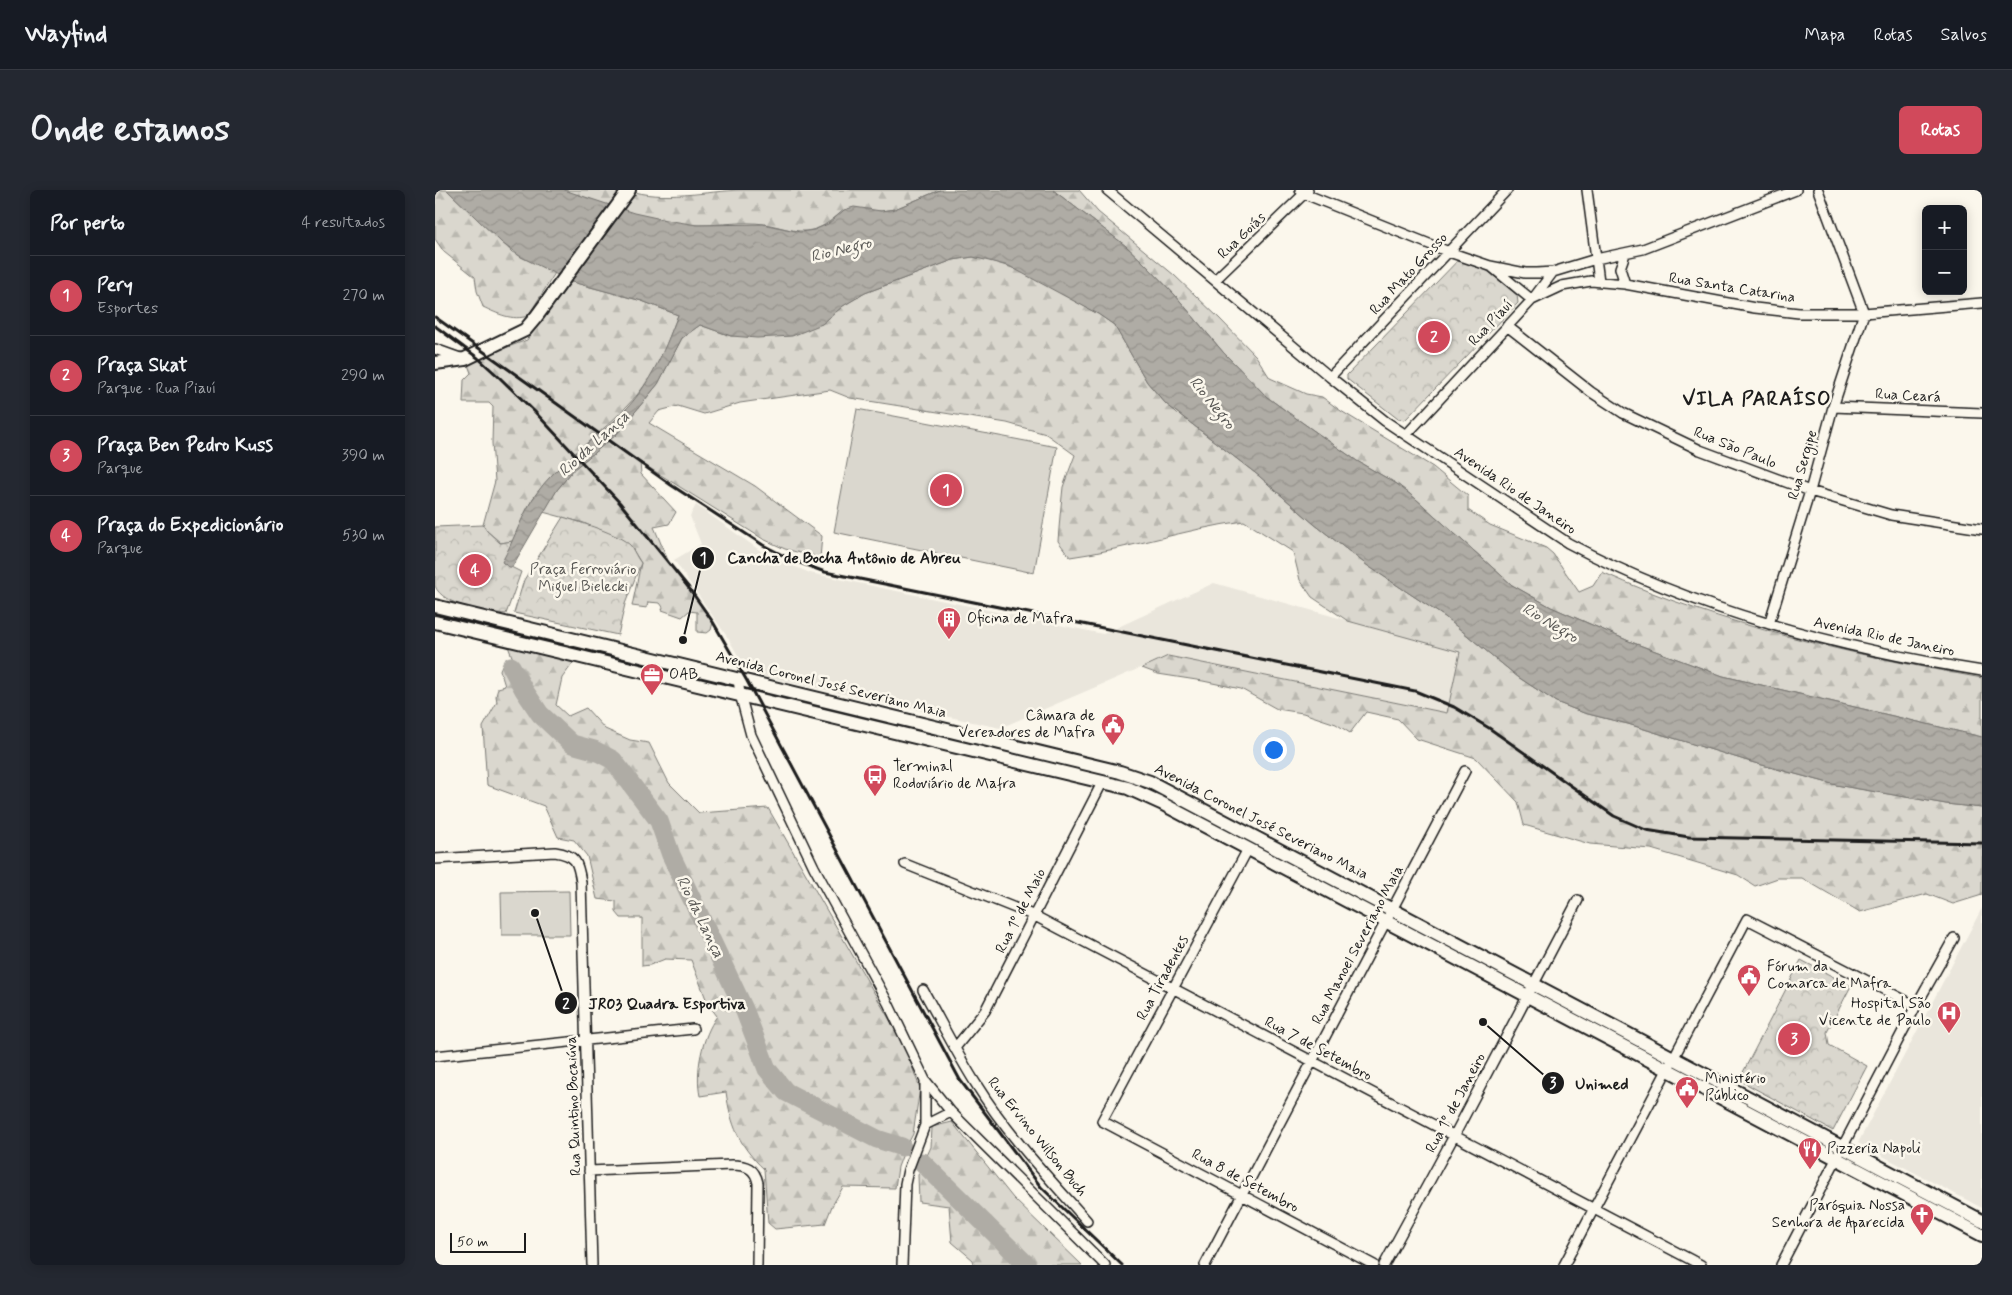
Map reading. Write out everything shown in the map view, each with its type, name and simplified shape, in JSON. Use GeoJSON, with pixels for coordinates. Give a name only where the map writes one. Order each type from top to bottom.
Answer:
{"type":"FeatureCollection","features":[{"type":"Feature","properties":{"kind":"main road"},"geometry":{"type":"LineString","coordinates":[[435,362],[465,358],[525,330],[554,294],[629,190]]}},
{"type":"Feature","properties":{"kind":"main road"},"geometry":{"type":"LineString","coordinates":[[435,596],[452,610]]}},
{"type":"Feature","properties":{"kind":"main road","name":"Avenida Coronel José Severiano Maia"},"geometry":{"type":"LineString","coordinates":[[435,606],[1135,776],[1164,788],[1675,1058],[1982,1235]]}},
{"type":"Feature","properties":{"kind":"main road","name":"Avenida Coronel José Severiano Maia"},"geometry":{"type":"LineString","coordinates":[[435,622],[1103,781],[1145,795],[1668,1070],[1982,1221]]}},
{"type":"Feature","properties":{"kind":"street","name":"Avenida Rio de Janeiro"},"geometry":{"type":"LineString","coordinates":[[1107,190],[1385,421],[1548,530],[1597,558],[1672,591],[1769,624],[1898,657],[1982,671]]}},
{"type":"Feature","properties":{"kind":"street","name":"Rua Mato Grosso"},"geometry":{"type":"LineString","coordinates":[[1330,377],[1507,190]]}},
{"type":"Feature","properties":{"kind":"street"},"geometry":{"type":"LineString","coordinates":[[1587,190],[1599,281]]}},
{"type":"Feature","properties":{"kind":"street"},"geometry":{"type":"LineString","coordinates":[[1305,191],[1449,252],[1490,266],[1525,273],[1553,272],[1596,259],[1643,249],[1796,190]]}},
{"type":"Feature","properties":{"kind":"street"},"geometry":{"type":"LineString","coordinates":[[1818,190],[1864,313]]}},
{"type":"Feature","properties":{"kind":"street","name":"Rua Goiás"},"geometry":{"type":"LineString","coordinates":[[1215,280],[1305,191]]}},
{"type":"Feature","properties":{"kind":"street"},"geometry":{"type":"LineString","coordinates":[[1625,254],[1620,268],[1625,284]]}},
{"type":"Feature","properties":{"kind":"street"},"geometry":{"type":"LineString","coordinates":[[1490,266],[1532,300]]}},
{"type":"Feature","properties":{"kind":"street","name":"Rua Piauí"},"geometry":{"type":"LineString","coordinates":[[1406,435],[1532,300],[1553,272]]}},
{"type":"Feature","properties":{"kind":"street","name":"Rua Santa Catarina"},"geometry":{"type":"LineString","coordinates":[[1532,300],[1562,286],[1599,281],[1755,308],[1799,312],[1864,313],[1982,303]]}},
{"type":"Feature","properties":{"kind":"street","name":"Rua Sergipe"},"geometry":{"type":"LineString","coordinates":[[1769,624],[1810,491],[1833,406],[1864,313]]}},
{"type":"Feature","properties":{"kind":"street","name":"Rua São Paulo"},"geometry":{"type":"LineString","coordinates":[[1507,326],[1591,392],[1623,413],[1700,450],[1810,491],[1891,515],[1982,529]]}},
{"type":"Feature","properties":{"kind":"street"},"geometry":{"type":"LineString","coordinates":[[435,349],[451,356],[465,358]]}},
{"type":"Feature","properties":{"kind":"street","name":"Rua Ceará"},"geometry":{"type":"LineString","coordinates":[[1833,406],[1982,413]]}},
{"type":"Feature","properties":{"kind":"street"},"geometry":{"type":"LineString","coordinates":[[738,679],[751,735],[814,867],[880,986],[925,1080],[951,1112],[1105,1265]]}},
{"type":"Feature","properties":{"kind":"street","name":"Rua Manoel Severiano Maia"},"geometry":{"type":"LineString","coordinates":[[1205,1265],[1465,771]]}},
{"type":"Feature","properties":{"kind":"street","name":"Rua 1º de Maio"},"geometry":{"type":"LineString","coordinates":[[955,1048],[985,1011],[1103,781]]}},
{"type":"Feature","properties":{"kind":"street","name":"Rua Tiradentes"},"geometry":{"type":"LineString","coordinates":[[1102,1121],[1247,849]]}},
{"type":"Feature","properties":{"kind":"street","name":"Rua Quintino Bocaiúva"},"geometry":{"type":"LineString","coordinates":[[435,859],[555,852],[573,857],[579,868],[581,882],[592,1265]]}},
{"type":"Feature","properties":{"kind":"street","name":"Rua 7 de Setembro"},"geometry":{"type":"LineString","coordinates":[[905,864],[1035,916],[1701,1265]]}},
{"type":"Feature","properties":{"kind":"street","name":"Rua 1º de Janeiro"},"geometry":{"type":"LineString","coordinates":[[1384,1265],[1578,900]]}},
{"type":"Feature","properties":{"kind":"street"},"geometry":{"type":"LineString","coordinates":[[1564,1265],[1747,919],[1916,1006]]}},
{"type":"Feature","properties":{"kind":"street"},"geometry":{"type":"LineString","coordinates":[[1781,1265],[1916,1006],[1954,938]]}},
{"type":"Feature","properties":{"kind":"street","name":"Rua Ervino Wilson Buch"},"geometry":{"type":"LineString","coordinates":[[923,990],[976,1085],[1045,1173],[1087,1221]]}},
{"type":"Feature","properties":{"kind":"street"},"geometry":{"type":"LineString","coordinates":[[435,1056],[693,1029]]}},
{"type":"Feature","properties":{"kind":"street"},"geometry":{"type":"LineString","coordinates":[[903,1265],[903,1202],[905,1184],[911,1160],[925,1125],[925,1080]]}},
{"type":"Feature","properties":{"kind":"street"},"geometry":{"type":"LineString","coordinates":[[925,1125],[951,1112]]}},
{"type":"Feature","properties":{"kind":"street","name":"Rua 8 de Setembro"},"geometry":{"type":"LineString","coordinates":[[1102,1121],[1374,1265]]}},
{"type":"Feature","properties":{"kind":"street"},"geometry":{"type":"LineString","coordinates":[[589,1171],[732,1164],[751,1168],[756,1175],[758,1183],[757,1265]]}},
{"type":"Feature","properties":{"kind":"shaded area"},"geometry":{"type":"Polygon","coordinates":[[[696,505],[765,554],[810,573],[1103,634],[1214,583],[1460,652],[1447,713],[1168,656],[1000,728],[748,673],[728,638],[674,560],[701,544],[690,516],[696,505]]]}},
{"type":"Feature","properties":{"kind":"shaded area","name":"Hospital São Vicente de Paulo"},"geometry":{"type":"Polygon","coordinates":[[[1982,908],[1982,1208],[1858,1143],[1982,908]]]}},
{"type":"Feature","properties":{"kind":"green space"},"geometry":{"type":"Polygon","coordinates":[[[435,190],[447,190],[512,252],[555,273],[528,316],[511,317],[483,307],[477,291],[475,277],[444,252],[435,239],[435,190]]]}},
{"type":"Feature","properties":{"kind":"green space"},"geometry":{"type":"Polygon","coordinates":[[[564,190],[628,190],[670,196],[742,190],[940,190],[895,209],[881,211],[844,210],[821,227],[800,231],[756,223],[684,224],[649,217],[594,202],[564,190]]]}},
{"type":"Feature","properties":{"kind":"green space"},"geometry":{"type":"Polygon","coordinates":[[[1053,190],[1079,190],[1098,212],[1174,275],[1219,318],[1256,356],[1270,378],[1306,394],[1322,397],[1341,411],[1433,467],[1468,496],[1468,510],[1490,525],[1546,548],[1553,554],[1579,592],[1593,586],[1602,572],[1694,608],[1789,637],[1837,649],[1982,678],[1982,737],[1723,676],[1631,642],[1551,607],[1512,585],[1397,484],[1357,461],[1267,397],[1223,352],[1175,295],[1144,263],[1126,246],[1053,190]]]}},
{"type":"Feature","properties":{"kind":"green space"},"geometry":{"type":"Polygon","coordinates":[[[1464,254],[1468,255],[1517,295],[1518,303],[1405,420],[1398,419],[1347,379],[1347,375],[1464,254]]]}},
{"type":"Feature","properties":{"kind":"green space"},"geometry":{"type":"Polygon","coordinates":[[[973,257],[1022,271],[1114,325],[1147,382],[1166,404],[1259,476],[1314,524],[1368,566],[1445,617],[1518,677],[1556,702],[1584,713],[1628,724],[1751,762],[1836,785],[1946,804],[1982,808],[1982,895],[1953,904],[1927,894],[1860,912],[1802,878],[1778,878],[1755,886],[1738,875],[1651,849],[1590,844],[1524,825],[1518,802],[1476,758],[1417,739],[1398,719],[1366,712],[1350,733],[1336,724],[1303,713],[1277,709],[1241,689],[1158,674],[1142,668],[1168,656],[1447,713],[1460,652],[1348,621],[1312,597],[1300,580],[1293,552],[1244,521],[1070,557],[1058,541],[1063,487],[1075,455],[1046,434],[1007,423],[850,398],[830,390],[740,403],[704,414],[678,406],[659,411],[649,423],[755,486],[822,536],[820,558],[785,549],[763,539],[640,462],[641,474],[676,512],[669,524],[654,527],[670,565],[713,622],[711,630],[707,633],[697,632],[697,612],[689,611],[682,617],[662,610],[663,607],[660,603],[648,602],[647,608],[632,606],[641,563],[630,545],[584,523],[543,512],[557,490],[574,469],[616,435],[658,384],[682,338],[700,325],[731,336],[822,324],[843,306],[865,293],[953,260],[973,257]]]}},
{"type":"Feature","properties":{"kind":"green space"},"geometry":{"type":"Polygon","coordinates":[[[572,282],[642,301],[678,315],[653,373],[636,397],[550,478],[530,504],[513,541],[501,543],[483,525],[495,481],[492,443],[493,407],[489,403],[463,403],[464,380],[471,373],[467,362],[527,340],[557,295],[572,282]]]}},
{"type":"Feature","properties":{"kind":"green space"},"geometry":{"type":"Polygon","coordinates":[[[857,409],[1057,447],[1034,573],[834,532],[857,409]]]}},
{"type":"Feature","properties":{"kind":"green space","name":"Praça Ferroviário Miguel Bielecki"},"geometry":{"type":"Polygon","coordinates":[[[563,517],[618,537],[631,546],[641,563],[625,604],[618,635],[514,613],[524,580],[563,517]]]}},
{"type":"Feature","properties":{"kind":"green space"},"geometry":{"type":"Polygon","coordinates":[[[483,525],[500,543],[513,541],[503,563],[521,572],[506,614],[466,607],[447,599],[435,586],[435,527],[483,525]]]}},
{"type":"Feature","properties":{"kind":"green space"},"geometry":{"type":"Polygon","coordinates":[[[507,644],[576,659],[562,678],[556,705],[568,716],[586,708],[605,729],[630,740],[649,743],[669,783],[699,813],[768,808],[903,1043],[920,1088],[913,1134],[898,1167],[895,1188],[843,1187],[832,1206],[825,1224],[775,1229],[768,1223],[764,1169],[748,1152],[737,1134],[726,1092],[700,1096],[698,1076],[701,1054],[707,1034],[717,1016],[708,1004],[691,960],[665,959],[642,966],[642,918],[621,918],[616,912],[616,901],[597,899],[587,856],[574,840],[558,837],[544,806],[487,785],[483,727],[497,702],[498,688],[505,686],[500,670],[502,665],[511,666],[513,659],[507,644]]]}},
{"type":"Feature","properties":{"kind":"green space"},"geometry":{"type":"Polygon","coordinates":[[[569,891],[570,935],[502,935],[501,892],[569,891]]]}},
{"type":"Feature","properties":{"kind":"green space"},"geometry":{"type":"Polygon","coordinates":[[[1801,960],[1851,986],[1827,1032],[1829,1045],[1867,1066],[1833,1131],[1739,1080],[1801,960]]]}},
{"type":"Feature","properties":{"kind":"green space"},"geometry":{"type":"Polygon","coordinates":[[[952,1122],[1013,1198],[1082,1265],[974,1265],[973,1260],[952,1242],[949,1206],[919,1202],[918,1175],[931,1147],[932,1127],[952,1122]]]}},
{"type":"Feature","properties":{"kind":"water","name":"Rio Negro"},"geometry":{"type":"Polygon","coordinates":[[[447,190],[564,190],[634,213],[666,220],[697,225],[763,224],[800,232],[814,230],[828,224],[844,210],[854,207],[881,211],[895,209],[940,190],[1053,190],[1126,246],[1144,263],[1175,295],[1223,352],[1267,397],[1357,461],[1397,484],[1512,585],[1551,607],[1631,642],[1723,676],[1982,737],[1982,808],[1946,804],[1836,785],[1751,762],[1628,724],[1584,713],[1556,702],[1518,677],[1445,617],[1368,566],[1314,524],[1259,476],[1166,404],[1147,382],[1114,325],[1098,314],[1009,266],[973,257],[953,260],[865,293],[843,306],[822,324],[792,336],[757,338],[731,336],[700,325],[682,338],[658,384],[616,435],[574,469],[557,490],[512,567],[509,567],[502,562],[526,510],[536,494],[554,473],[616,419],[637,396],[653,371],[678,315],[642,301],[572,282],[521,257],[502,243],[447,190]]]}},
{"type":"Feature","properties":{"kind":"waterway","name":"Rio da Lança"},"geometry":{"type":"LineString","coordinates":[[511,666],[540,714],[572,744],[594,750],[613,760],[659,821],[671,855],[744,1009],[767,1069],[786,1092],[877,1139],[902,1147]]}},
{"type":"Feature","properties":{"kind":"waterway","name":"Rio da Lança"},"geometry":{"type":"LineString","coordinates":[[922,1162],[1027,1265]]}},
{"type":"Feature","properties":{"kind":"railway"},"geometry":{"type":"LineString","coordinates":[[435,317],[671,485],[763,545],[792,560],[825,572],[1415,691],[1454,707],[1489,728],[1614,816],[1646,830],[1689,837],[1982,843]]}},
{"type":"Feature","properties":{"kind":"railway"},"geometry":{"type":"LineString","coordinates":[[435,326],[478,358],[535,412],[620,503],[689,588],[713,622],[747,681],[960,1080],[1041,1187],[1122,1265]]}},
{"type":"Feature","properties":{"kind":"place","name":"Praça Skat"},"geometry":{"type":"Point","coordinates":[1434,337]}},
{"type":"Feature","properties":{"kind":"place","name":"Pery"},"geometry":{"type":"Point","coordinates":[946,490]}},
{"type":"Feature","properties":{"kind":"place","name":"Praça do Expedicionário"},"geometry":{"type":"Point","coordinates":[475,570]}},
{"type":"Feature","properties":{"kind":"place","name":"Cancha de Bocha Antônio de Abreu"},"geometry":{"type":"Point","coordinates":[683,640]}},
{"type":"Feature","properties":{"kind":"place","name":"Oficina de Mafra"},"geometry":{"type":"Point","coordinates":[949,640]}},
{"type":"Feature","properties":{"kind":"place","name":"OAB"},"geometry":{"type":"Point","coordinates":[652,696]}},
{"type":"Feature","properties":{"kind":"place","name":"Câmara de Vereadores de Mafra"},"geometry":{"type":"Point","coordinates":[1113,746]}},
{"type":"Feature","properties":{"kind":"place","name":"Terminal Rodoviário de Mafra"},"geometry":{"type":"Point","coordinates":[875,797]}},
{"type":"Feature","properties":{"kind":"place","name":"JR03 Quadra Esportiva"},"geometry":{"type":"Point","coordinates":[535,913]}},
{"type":"Feature","properties":{"kind":"place","name":"Fórum da Comarca de Mafra"},"geometry":{"type":"Point","coordinates":[1749,997]}},
{"type":"Feature","properties":{"kind":"place","name":"Unimed"},"geometry":{"type":"Point","coordinates":[1483,1022]}},
{"type":"Feature","properties":{"kind":"place","name":"Hospital São Vicente de Paulo"},"geometry":{"type":"Point","coordinates":[1949,1034]}},
{"type":"Feature","properties":{"kind":"place","name":"Praça Ben Pedro Kuss"},"geometry":{"type":"Point","coordinates":[1794,1039]}},
{"type":"Feature","properties":{"kind":"place","name":"Ministério Público"},"geometry":{"type":"Point","coordinates":[1687,1109]}},
{"type":"Feature","properties":{"kind":"place","name":"Pizzeria Napoli"},"geometry":{"type":"Point","coordinates":[1810,1170]}},
{"type":"Feature","properties":{"kind":"place","name":"Paróquia Nossa Senhora de Aparecida"},"geometry":{"type":"Point","coordinates":[1922,1236]}},
{"type":"Feature","properties":{"kind":"district","name":"VILA PARAÍSO"},"geometry":{"type":"Point","coordinates":[1757,399]}}]}
